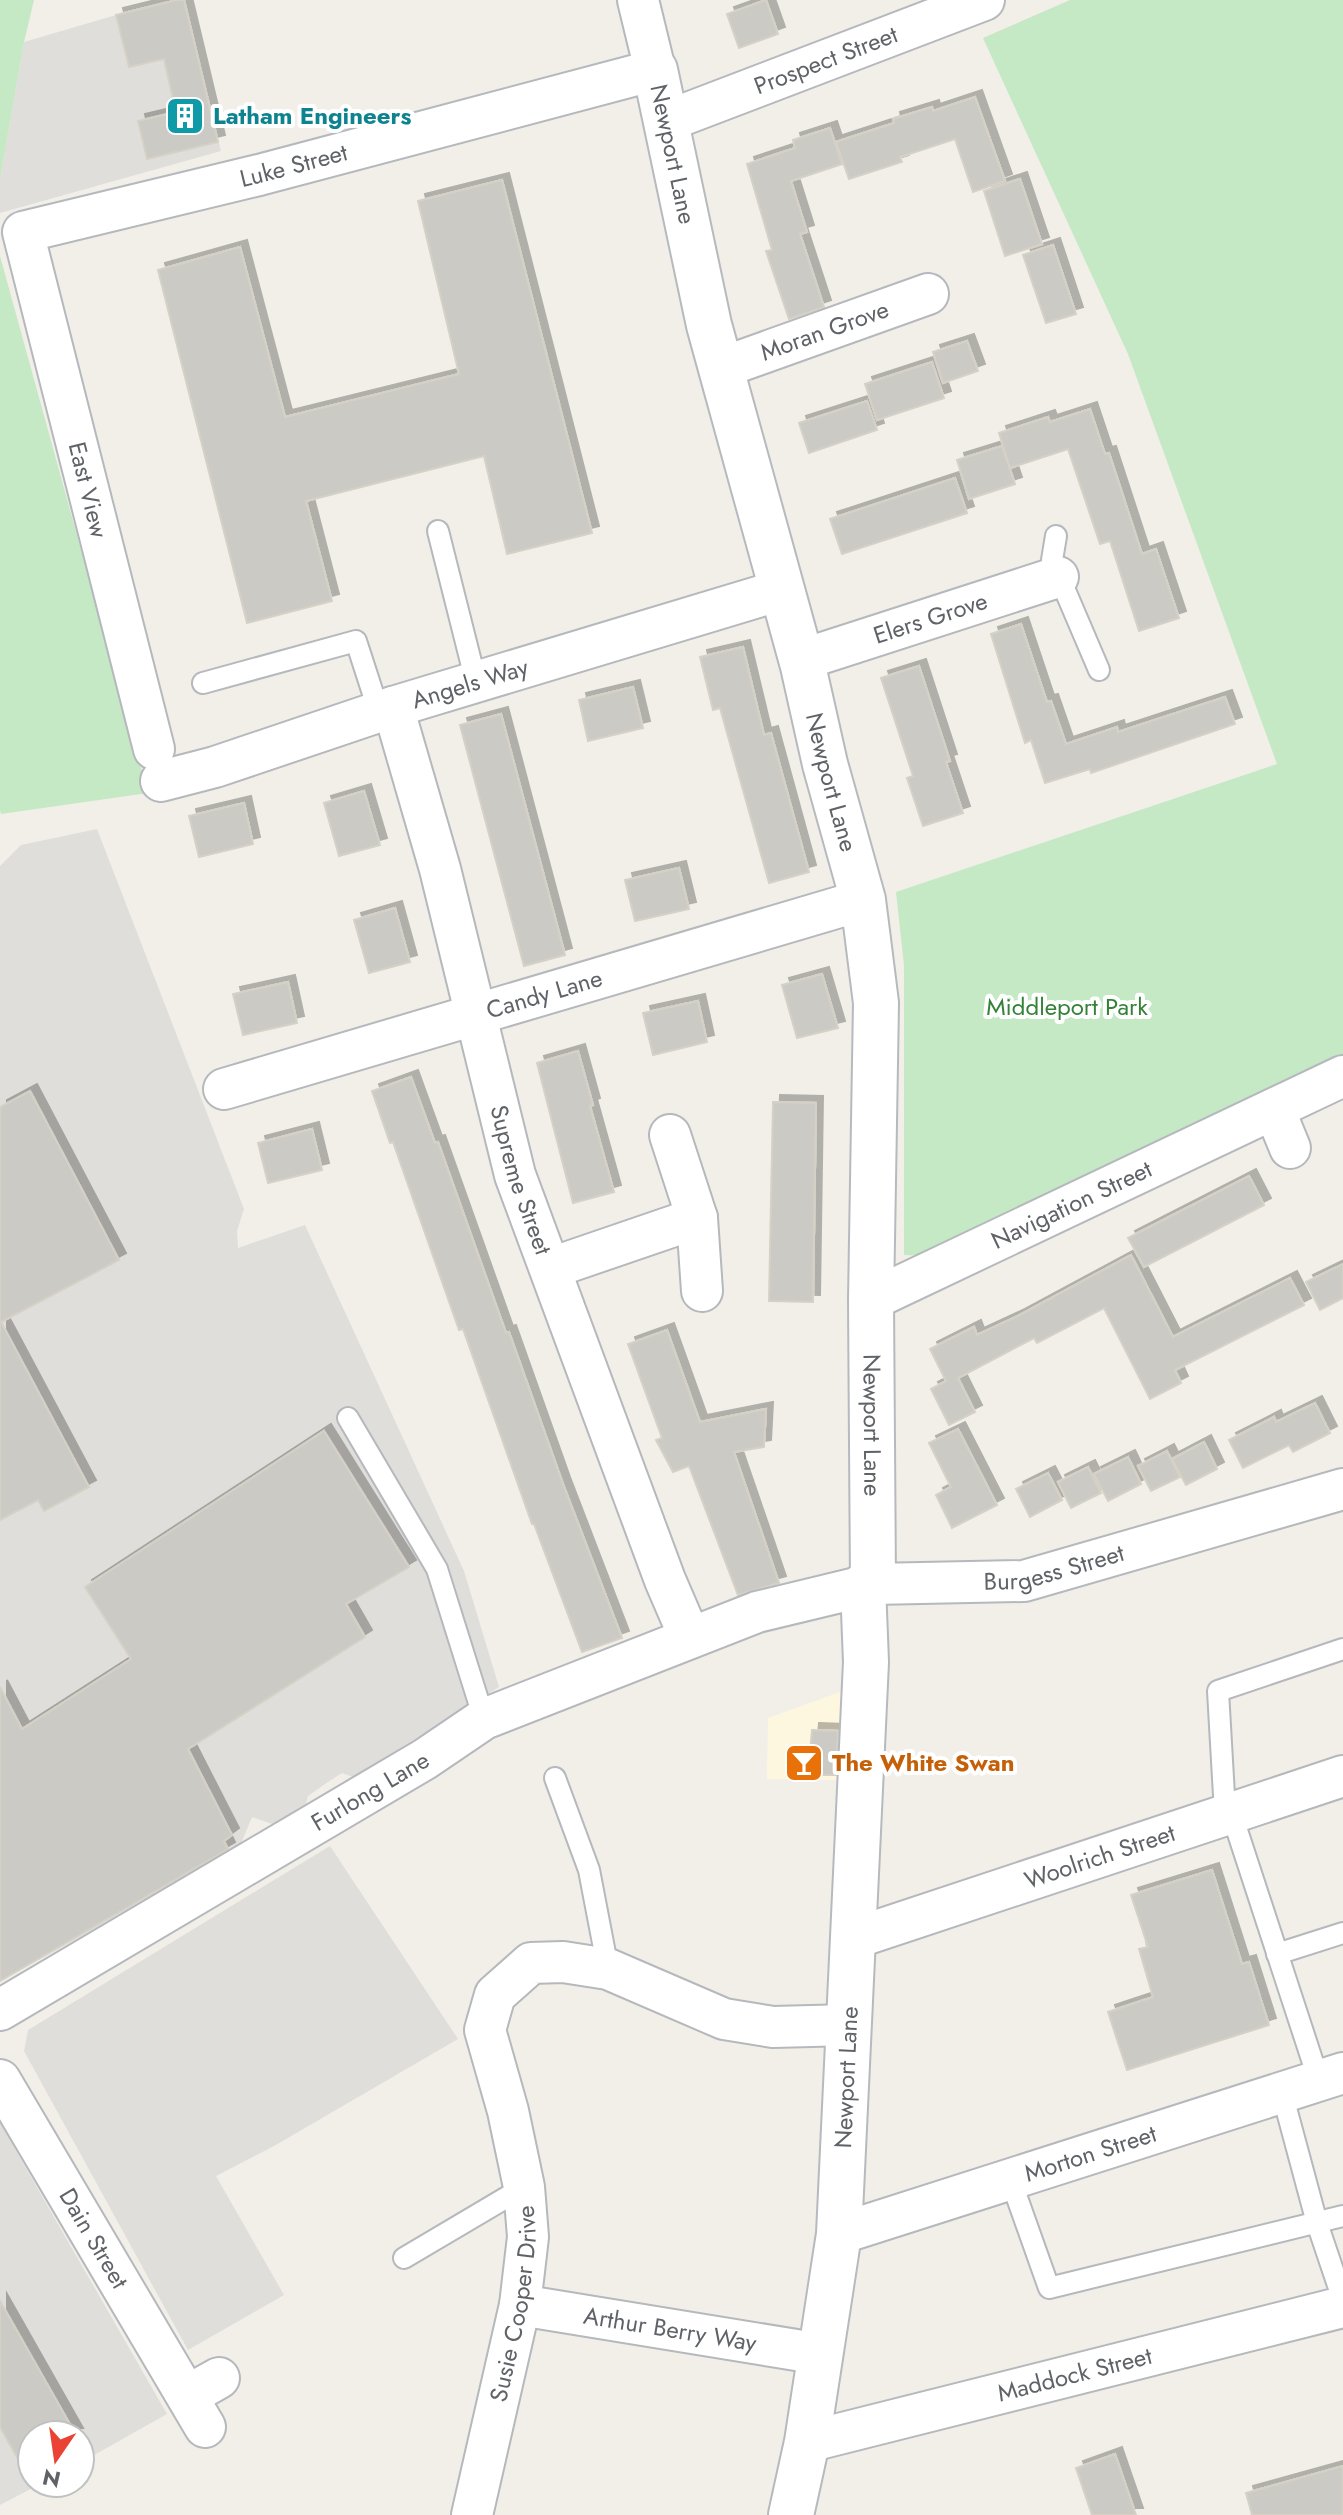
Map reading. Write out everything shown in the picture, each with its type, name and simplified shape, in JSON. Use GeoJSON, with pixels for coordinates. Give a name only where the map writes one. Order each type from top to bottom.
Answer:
{"type":"FeatureCollection","features":[{"type":"Feature","properties":{"kind":"street","name":"Newport Lane"},"geometry":{"type":"LineString","coordinates":[[638,0],[667,121],[709,325],[863,900],[876,1003],[868,1585],[855,1938],[839,2234],[795,2514]]}},
{"type":"Feature","properties":{"kind":"street","name":"Prospect Street"},"geometry":{"type":"LineString","coordinates":[[667,121],[984,0]]}},
{"type":"Feature","properties":{"kind":"street","name":"Luke Street"},"geometry":{"type":"LineString","coordinates":[[23,232],[259,175],[655,70]]}},
{"type":"Feature","properties":{"kind":"street","name":"East View"},"geometry":{"type":"LineString","coordinates":[[23,232],[157,765]]}},
{"type":"Feature","properties":{"kind":"street","name":"Moran Grove"},"geometry":{"type":"LineString","coordinates":[[721,368],[928,294]]}},
{"type":"Feature","properties":{"kind":"street","name":"Elers Grove"},"geometry":{"type":"LineString","coordinates":[[801,660],[1058,577]]}},
{"type":"Feature","properties":{"kind":"street","name":"Angels Way"},"geometry":{"type":"LineString","coordinates":[[157,765],[275,748],[386,710],[781,590]]}},
{"type":"Feature","properties":{"kind":"street","name":"Supreme Street"},"geometry":{"type":"LineString","coordinates":[[386,710],[440,869],[515,1175],[665,1580],[690,1638]]}},
{"type":"Feature","properties":{"kind":"street","name":"Candy Lane"},"geometry":{"type":"LineString","coordinates":[[224,1089],[863,900]]}},
{"type":"Feature","properties":{"kind":"street","name":"Navigation Street"},"geometry":{"type":"LineString","coordinates":[[871,1300],[1343,1076]]}},
{"type":"Feature","properties":{"kind":"street"},"geometry":{"type":"LineString","coordinates":[[1274,1109],[1290,1148]]}},
{"type":"Feature","properties":{"kind":"street"},"geometry":{"type":"LineString","coordinates":[[670,1135],[697,1218],[702,1291]]}},
{"type":"Feature","properties":{"kind":"street"},"geometry":{"type":"LineString","coordinates":[[551,1268],[697,1218]]}},
{"type":"Feature","properties":{"kind":"street","name":"Burgess Street"},"geometry":{"type":"LineString","coordinates":[[757,1612],[868,1585],[1024,1581],[1343,1489]]}},
{"type":"Feature","properties":{"kind":"street","name":"Furlong Lane"},"geometry":{"type":"LineString","coordinates":[[0,2010],[425,1759],[484,1719],[757,1612]]}},
{"type":"Feature","properties":{"kind":"street","name":"Woolrich Street"},"geometry":{"type":"LineString","coordinates":[[855,1938],[1343,1776]]}},
{"type":"Feature","properties":{"kind":"street","name":"Susie Cooper Drive"},"geometry":{"type":"LineString","coordinates":[[472,2515],[520,2305],[528,2237],[524,2187],[508,2111],[485,2030],[495,1995],[531,1963],[563,1962],[608,1969],[724,2019],[773,2027],[850,2025]]}},
{"type":"Feature","properties":{"kind":"street","name":"Dain Street"},"geometry":{"type":"LineString","coordinates":[[0,2080],[203,2400]]}},
{"type":"Feature","properties":{"kind":"street","name":"Morton Street"},"geometry":{"type":"LineString","coordinates":[[839,2234],[1315,2083]]}},
{"type":"Feature","properties":{"kind":"street","name":"Arthur Berry Way"},"geometry":{"type":"LineString","coordinates":[[520,2305],[821,2354]]}},
{"type":"Feature","properties":{"kind":"street","name":"Maddock Street"},"geometry":{"type":"LineString","coordinates":[[807,2442],[1343,2307]]}},
{"type":"Feature","properties":{"kind":"lane"},"geometry":{"type":"LineString","coordinates":[[438,531],[476,682]]}},
{"type":"Feature","properties":{"kind":"lane"},"geometry":{"type":"LineString","coordinates":[[1056,536],[1052,560],[1099,670]]}},
{"type":"Feature","properties":{"kind":"lane"},"geometry":{"type":"LineString","coordinates":[[203,683],[356,641],[386,710]]}},
{"type":"Feature","properties":{"kind":"lane"},"geometry":{"type":"LineString","coordinates":[[348,1418],[437,1569],[484,1719]]}},
{"type":"Feature","properties":{"kind":"lane"},"geometry":{"type":"LineString","coordinates":[[1343,1649],[1218,1691],[1228,1812],[1277,1954],[1315,2083],[1317,2223],[1343,2300]]}},
{"type":"Feature","properties":{"kind":"lane"},"geometry":{"type":"LineString","coordinates":[[555,1778],[589,1870],[608,1969]]}},
{"type":"Feature","properties":{"kind":"lane"},"geometry":{"type":"LineString","coordinates":[[1277,1954],[1343,1933]]}},
{"type":"Feature","properties":{"kind":"lane"},"geometry":{"type":"LineString","coordinates":[[1010,2178],[1049,2288],[1343,2216]]}},
{"type":"Feature","properties":{"kind":"lane"},"geometry":{"type":"LineString","coordinates":[[404,2258],[524,2187]]}},
{"type":"Feature","properties":{"kind":"shaded area"},"geometry":{"type":"Polygon","coordinates":[[[184,0],[221,151],[0,213],[0,179],[24,42],[184,0]]]}},
{"type":"Feature","properties":{"kind":"shaded area"},"geometry":{"type":"Polygon","coordinates":[[[97,829],[244,1209],[237,1231],[238,1248],[305,1225],[464,1571],[499,1687],[353,1777],[342,1773],[308,1796],[303,1815],[281,1827],[252,1817],[238,1851],[0,1981],[0,866],[21,845],[97,829]]]}},
{"type":"Feature","properties":{"kind":"shaded area"},"geometry":{"type":"Polygon","coordinates":[[[843,1691],[839,1780],[767,1779],[768,1718],[843,1691]]]}},
{"type":"Feature","properties":{"kind":"shaded area"},"geometry":{"type":"Polygon","coordinates":[[[330,1846],[458,2039],[274,2146],[216,2176],[284,2295],[188,2350],[24,2051],[28,2030],[330,1846]]]}},
{"type":"Feature","properties":{"kind":"shaded area"},"geometry":{"type":"Polygon","coordinates":[[[0,2123],[167,2414],[96,2454],[96,2419],[16,2419],[16,2497],[0,2505],[0,2123]]]}},
{"type":"Feature","properties":{"kind":"green space"},"geometry":{"type":"Polygon","coordinates":[[[0,0],[34,0],[0,179],[0,0]]]}},
{"type":"Feature","properties":{"kind":"green space","name":"Middleport Park"},"geometry":{"type":"Polygon","coordinates":[[[1070,0],[1343,0],[1343,1054],[928,1256],[904,1255],[904,965],[896,892],[1277,764],[1128,354],[983,38],[1070,0]]]}},
{"type":"Feature","properties":{"kind":"green space"},"geometry":{"type":"Polygon","coordinates":[[[0,256],[148,793],[1,814],[0,810],[0,256]]]}},
{"type":"Feature","properties":{"kind":"building"},"geometry":{"type":"Polygon","coordinates":[[[184,0],[218,142],[147,159],[138,121],[176,112],[164,59],[129,67],[116,15],[184,0]]]}},
{"type":"Feature","properties":{"kind":"building"},"geometry":{"type":"Polygon","coordinates":[[[766,0],[778,34],[739,48],[727,14],[766,0]]]}},
{"type":"Feature","properties":{"kind":"building"},"geometry":{"type":"Polygon","coordinates":[[[975,97],[1005,181],[973,192],[955,139],[900,157],[902,162],[849,179],[836,142],[894,123],[893,119],[932,107],[933,111],[975,97]]]}},
{"type":"Feature","properties":{"kind":"building"},"geometry":{"type":"Polygon","coordinates":[[[830,128],[842,164],[791,181],[807,232],[800,234],[824,307],[789,319],[766,251],[772,250],[747,164],[795,148],[793,140],[830,128]]]}},
{"type":"Feature","properties":{"kind":"building"},"geometry":{"type":"Polygon","coordinates":[[[1020,179],[1042,244],[1005,256],[984,191],[1020,179]]]}},
{"type":"Feature","properties":{"kind":"building"},"geometry":{"type":"Polygon","coordinates":[[[502,180],[592,533],[507,554],[484,456],[306,501],[332,601],[247,623],[158,270],[240,247],[285,417],[459,374],[418,201],[502,180]]]}},
{"type":"Feature","properties":{"kind":"building"},"geometry":{"type":"Polygon","coordinates":[[[1053,245],[1076,314],[1046,323],[1023,255],[1053,245]]]}},
{"type":"Feature","properties":{"kind":"building"},"geometry":{"type":"Polygon","coordinates":[[[967,341],[978,371],[943,383],[933,352],[967,341]]]}},
{"type":"Feature","properties":{"kind":"building"},"geometry":{"type":"Polygon","coordinates":[[[932,362],[944,398],[877,420],[865,384],[932,362]]]}},
{"type":"Feature","properties":{"kind":"building"},"geometry":{"type":"Polygon","coordinates":[[[867,401],[877,430],[809,453],[799,423],[867,401]]]}},
{"type":"Feature","properties":{"kind":"building"},"geometry":{"type":"Polygon","coordinates":[[[1090,409],[1105,454],[1109,453],[1142,554],[1156,549],[1179,618],[1139,631],[1110,541],[1100,544],[1068,449],[1010,468],[999,433],[1048,417],[1050,422],[1090,409]]]}},
{"type":"Feature","properties":{"kind":"building"},"geometry":{"type":"Polygon","coordinates":[[[1002,446],[1015,484],[969,499],[957,460],[1002,446]]]}},
{"type":"Feature","properties":{"kind":"building"},"geometry":{"type":"Polygon","coordinates":[[[955,478],[967,513],[842,554],[830,519],[955,478]]]}},
{"type":"Feature","properties":{"kind":"building"},"geometry":{"type":"Polygon","coordinates":[[[1021,624],[1047,702],[1051,701],[1066,744],[1117,727],[1118,732],[1225,697],[1235,724],[1091,773],[1090,769],[1045,783],[1031,740],[1025,743],[991,634],[1021,624]]]}},
{"type":"Feature","properties":{"kind":"building"},"geometry":{"type":"Polygon","coordinates":[[[743,647],[764,735],[771,733],[809,872],[769,883],[720,708],[713,710],[700,657],[743,647]]]}},
{"type":"Feature","properties":{"kind":"building"},"geometry":{"type":"Polygon","coordinates":[[[919,666],[950,761],[946,762],[963,813],[923,826],[907,778],[913,776],[881,678],[919,666]]]}},
{"type":"Feature","properties":{"kind":"building"},"geometry":{"type":"Polygon","coordinates":[[[633,687],[643,728],[588,741],[579,700],[633,687]]]}},
{"type":"Feature","properties":{"kind":"building"},"geometry":{"type":"Polygon","coordinates":[[[501,714],[565,955],[524,966],[460,725],[501,714]]]}},
{"type":"Feature","properties":{"kind":"building"},"geometry":{"type":"Polygon","coordinates":[[[364,791],[380,845],[339,856],[324,803],[364,791]]]}},
{"type":"Feature","properties":{"kind":"building"},"geometry":{"type":"Polygon","coordinates":[[[244,803],[253,844],[199,857],[189,816],[244,803]]]}},
{"type":"Feature","properties":{"kind":"building"},"geometry":{"type":"Polygon","coordinates":[[[679,868],[689,909],[635,921],[625,880],[679,868]]]}},
{"type":"Feature","properties":{"kind":"building"},"geometry":{"type":"Polygon","coordinates":[[[395,908],[410,962],[369,973],[354,920],[395,908]]]}},
{"type":"Feature","properties":{"kind":"building"},"geometry":{"type":"Polygon","coordinates":[[[822,974],[838,1028],[797,1038],[782,985],[822,974]]]}},
{"type":"Feature","properties":{"kind":"building"},"geometry":{"type":"Polygon","coordinates":[[[288,982],[297,1023],[243,1035],[233,994],[288,982]]]}},
{"type":"Feature","properties":{"kind":"building"},"geometry":{"type":"Polygon","coordinates":[[[698,1001],[707,1042],[653,1055],[643,1013],[698,1001]]]}},
{"type":"Feature","properties":{"kind":"building"},"geometry":{"type":"Polygon","coordinates":[[[578,1051],[614,1192],[573,1203],[537,1063],[578,1051]]]}},
{"type":"Feature","properties":{"kind":"building"},"geometry":{"type":"Polygon","coordinates":[[[411,1077],[622,1638],[582,1652],[372,1091],[411,1077]]]}},
{"type":"Feature","properties":{"kind":"building"},"geometry":{"type":"Polygon","coordinates":[[[30,1091],[119,1260],[1,1322],[89,1487],[44,1511],[38,1500],[0,1520],[0,1107],[30,1091]]]}},
{"type":"Feature","properties":{"kind":"building"},"geometry":{"type":"Polygon","coordinates":[[[773,1102],[816,1103],[813,1302],[769,1301],[773,1102]]]}},
{"type":"Feature","properties":{"kind":"building"},"geometry":{"type":"Polygon","coordinates":[[[312,1129],[322,1170],[268,1183],[258,1143],[312,1129]]]}},
{"type":"Feature","properties":{"kind":"building"},"geometry":{"type":"Polygon","coordinates":[[[1249,1176],[1264,1205],[1144,1267],[1128,1238],[1249,1176]]]}},
{"type":"Feature","properties":{"kind":"building"},"geometry":{"type":"Polygon","coordinates":[[[1131,1255],[1173,1337],[1290,1278],[1304,1305],[1175,1370],[1181,1383],[1150,1399],[1104,1308],[1037,1343],[1034,1338],[958,1378],[975,1412],[949,1425],[931,1389],[946,1381],[930,1349],[974,1327],[977,1335],[1018,1316],[1131,1255]]]}},
{"type":"Feature","properties":{"kind":"building"},"geometry":{"type":"Polygon","coordinates":[[[1343,1264],[1343,1298],[1320,1310],[1306,1282],[1343,1264]]]}},
{"type":"Feature","properties":{"kind":"building"},"geometry":{"type":"Polygon","coordinates":[[[667,1330],[700,1422],[766,1409],[764,1447],[734,1452],[779,1583],[738,1595],[689,1466],[673,1472],[656,1440],[662,1438],[628,1344],[667,1330]]]}},
{"type":"Feature","properties":{"kind":"building"},"geometry":{"type":"Polygon","coordinates":[[[1315,1403],[1330,1433],[1293,1452],[1289,1445],[1243,1468],[1229,1440],[1274,1417],[1276,1422],[1315,1403]]]}},
{"type":"Feature","properties":{"kind":"building"},"geometry":{"type":"Polygon","coordinates":[[[958,1429],[997,1505],[952,1528],[936,1495],[951,1487],[929,1443],[958,1429]]]}},
{"type":"Feature","properties":{"kind":"building"},"geometry":{"type":"Polygon","coordinates":[[[324,1431],[409,1567],[346,1604],[365,1637],[188,1749],[232,1835],[224,1841],[228,1849],[0,1981],[0,1687],[22,1729],[131,1659],[85,1587],[324,1431]]]}},
{"type":"Feature","properties":{"kind":"building"},"geometry":{"type":"Polygon","coordinates":[[[1204,1442],[1217,1469],[1186,1485],[1172,1459],[1204,1442]]]}},
{"type":"Feature","properties":{"kind":"building"},"geometry":{"type":"Polygon","coordinates":[[[1167,1451],[1180,1477],[1151,1491],[1138,1466],[1167,1451]]]}},
{"type":"Feature","properties":{"kind":"building"},"geometry":{"type":"Polygon","coordinates":[[[1128,1457],[1141,1484],[1108,1501],[1094,1474],[1128,1457]]]}},
{"type":"Feature","properties":{"kind":"building"},"geometry":{"type":"Polygon","coordinates":[[[1088,1467],[1101,1493],[1071,1508],[1058,1482],[1088,1467]]]}},
{"type":"Feature","properties":{"kind":"building"},"geometry":{"type":"Polygon","coordinates":[[[1048,1473],[1062,1500],[1030,1517],[1016,1489],[1048,1473]]]}},
{"type":"Feature","properties":{"kind":"building"},"geometry":{"type":"Polygon","coordinates":[[[812,1730],[838,1731],[836,1775],[808,1775],[812,1730]]]}},
{"type":"Feature","properties":{"kind":"building"},"geometry":{"type":"Polygon","coordinates":[[[1212,1870],[1242,1964],[1249,1962],[1269,2025],[1127,2070],[1108,2012],[1153,1997],[1139,1949],[1148,1947],[1131,1895],[1212,1870]]]}},
{"type":"Feature","properties":{"kind":"building"},"geometry":{"type":"Polygon","coordinates":[[[0,2301],[67,2419],[16,2419],[16,2456],[0,2427],[0,2301]]]}},
{"type":"Feature","properties":{"kind":"building"},"geometry":{"type":"Polygon","coordinates":[[[1115,2454],[1136,2515],[1092,2515],[1076,2468],[1115,2454]]]}},
{"type":"Feature","properties":{"kind":"building"},"geometry":{"type":"Polygon","coordinates":[[[1343,2466],[1343,2515],[1252,2515],[1246,2493],[1343,2466]]]}},
{"type":"Feature","properties":{"kind":"place","name":"Latham Engineers"},"geometry":{"type":"Point","coordinates":[185,116]}},
{"type":"Feature","properties":{"kind":"place","name":"The White Swan"},"geometry":{"type":"Point","coordinates":[804,1763]}}]}
